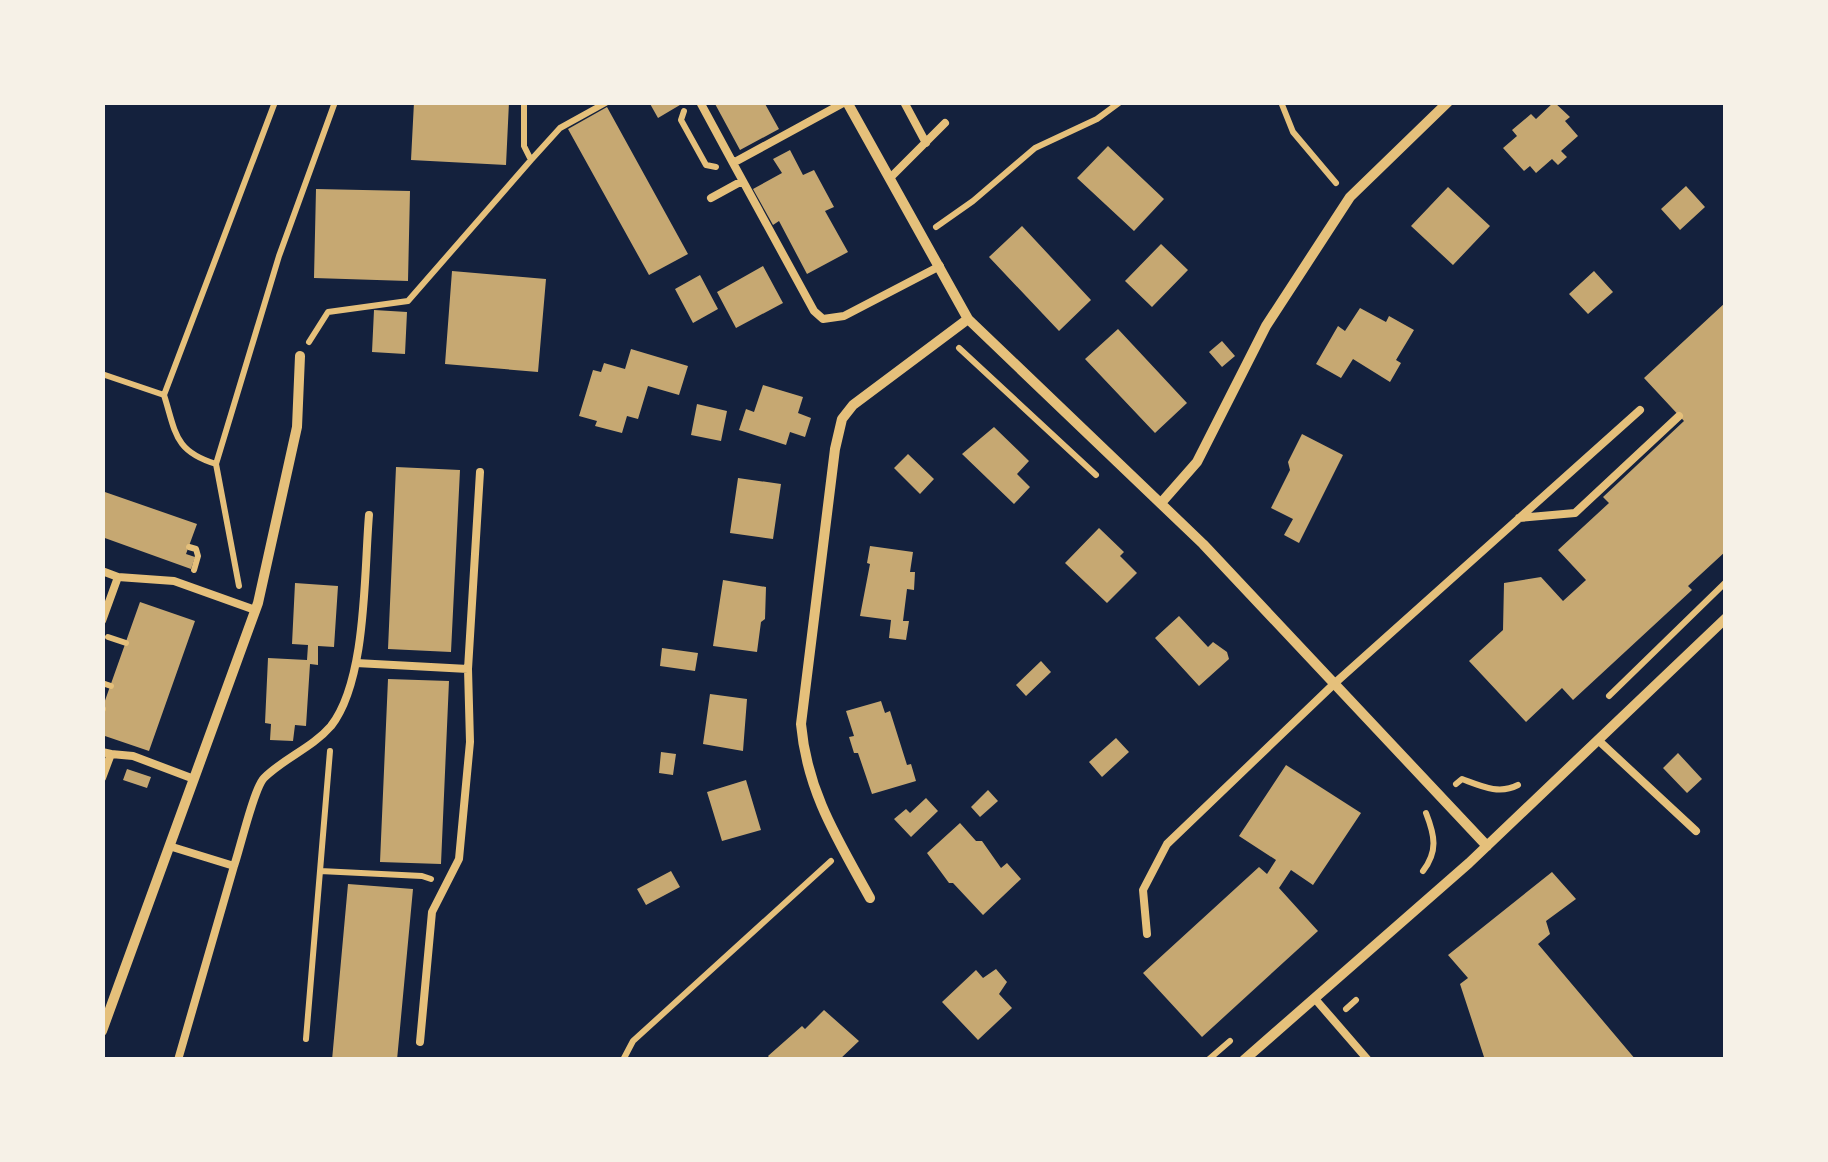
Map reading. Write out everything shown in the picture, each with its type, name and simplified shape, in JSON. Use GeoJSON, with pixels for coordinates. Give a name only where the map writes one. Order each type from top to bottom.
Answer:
{"type":"FeatureCollection","features":[{"type":"Feature","properties":{"kind":"street"},"geometry":{"type":"LineString","coordinates":[[846,102],[968,320],[1161,502],[1487,846]]}},
{"type":"Feature","properties":{"kind":"street"},"geometry":{"type":"LineString","coordinates":[[1161,502],[1197,462],[1266,326],[1350,197],[1448,102]]}},
{"type":"Feature","properties":{"kind":"street"},"geometry":{"type":"LineString","coordinates":[[870,898],[812,788],[801,724],[835,449],[842,419],[853,406],[968,320]]}},
{"type":"Feature","properties":{"kind":"street"},"geometry":{"type":"LineString","coordinates":[[102,1030],[255,610],[297,427],[300,356]]}},
{"type":"Feature","properties":{"kind":"street"},"geometry":{"type":"LineString","coordinates":[[1244,1060],[1487,846],[1726,618]]}},
{"type":"Feature","properties":{"kind":"lane"},"geometry":{"type":"LineString","coordinates":[[700,102],[814,311],[823,319],[844,316],[940,266]]}},
{"type":"Feature","properties":{"kind":"lane"},"geometry":{"type":"LineString","coordinates":[[732,163],[846,102]]}},
{"type":"Feature","properties":{"kind":"lane"},"geometry":{"type":"LineString","coordinates":[[904,102],[926,143]]}},
{"type":"Feature","properties":{"kind":"lane"},"geometry":{"type":"LineString","coordinates":[[890,178],[945,123]]}},
{"type":"Feature","properties":{"kind":"lane"},"geometry":{"type":"LineString","coordinates":[[711,198],[742,181]]}},
{"type":"Feature","properties":{"kind":"lane"},"geometry":{"type":"LineString","coordinates":[[1146,934],[1143,890],[1167,844],[1335,682],[1640,410]]}},
{"type":"Feature","properties":{"kind":"lane"},"geometry":{"type":"LineString","coordinates":[[1519,518],[1575,513],[1680,416]]}},
{"type":"Feature","properties":{"kind":"lane"},"geometry":{"type":"LineString","coordinates":[[420,1042],[432,912],[459,859],[461,840],[470,742],[468,668],[480,472]]}},
{"type":"Feature","properties":{"kind":"lane"},"geometry":{"type":"LineString","coordinates":[[178,1060],[261,780],[332,724],[352,680],[368,514]]}},
{"type":"Feature","properties":{"kind":"lane"},"geometry":{"type":"LineString","coordinates":[[102,571],[174,581],[255,610]]}},
{"type":"Feature","properties":{"kind":"lane"},"geometry":{"type":"LineString","coordinates":[[102,621],[118,576]]}},
{"type":"Feature","properties":{"kind":"lane"},"geometry":{"type":"LineString","coordinates":[[356,663],[468,668]]}},
{"type":"Feature","properties":{"kind":"lane"},"geometry":{"type":"LineString","coordinates":[[1598,740],[1696,831]]}},
{"type":"Feature","properties":{"kind":"lane"},"geometry":{"type":"LineString","coordinates":[[102,778],[106,753],[134,756],[194,778]]}},
{"type":"Feature","properties":{"kind":"lane"},"geometry":{"type":"LineString","coordinates":[[169,846],[234,866]]}},
{"type":"Feature","properties":{"kind":"lane"},"geometry":{"type":"LineString","coordinates":[[1316,1000],[1368,1060]]}},
{"type":"Feature","properties":{"kind":"path"},"geometry":{"type":"LineString","coordinates":[[216,464],[194,457],[179,444],[164,395],[275,102]]}},
{"type":"Feature","properties":{"kind":"path"},"geometry":{"type":"LineString","coordinates":[[235,603],[240,590],[216,464],[279,256],[335,102]]}},
{"type":"Feature","properties":{"kind":"path"},"geometry":{"type":"LineString","coordinates":[[524,102],[524,146],[531,160]]}},
{"type":"Feature","properties":{"kind":"path"},"geometry":{"type":"LineString","coordinates":[[300,356],[328,312],[408,301],[560,128],[607,102]]}},
{"type":"Feature","properties":{"kind":"path"},"geometry":{"type":"LineString","coordinates":[[924,236],[974,202],[1035,148],[1097,120],[1120,102]]}},
{"type":"Feature","properties":{"kind":"path"},"geometry":{"type":"LineString","coordinates":[[1282,102],[1293,132],[1350,197]]}},
{"type":"Feature","properties":{"kind":"path"},"geometry":{"type":"LineString","coordinates":[[946,336],[1103,482]]}},
{"type":"Feature","properties":{"kind":"path"},"geometry":{"type":"LineString","coordinates":[[102,374],[164,395]]}},
{"type":"Feature","properties":{"kind":"path"},"geometry":{"type":"LineString","coordinates":[[1602,703],[1726,582]]}},
{"type":"Feature","properties":{"kind":"path"},"geometry":{"type":"LineString","coordinates":[[306,1039],[331,752],[322,734]]}},
{"type":"Feature","properties":{"kind":"path"},"geometry":{"type":"LineString","coordinates":[[1462,779],[1495,790],[1509,790],[1519,784]]}},
{"type":"Feature","properties":{"kind":"path"},"geometry":{"type":"LineString","coordinates":[[1415,878],[1426,868],[1435,848],[1425,812]]}},
{"type":"Feature","properties":{"kind":"path"},"geometry":{"type":"LineString","coordinates":[[623,1060],[633,1040],[844,850]]}},
{"type":"Feature","properties":{"kind":"path"},"geometry":{"type":"LineString","coordinates":[[320,871],[422,876],[446,885]]}},
{"type":"Feature","properties":{"kind":"path"},"geometry":{"type":"LineString","coordinates":[[1208,1060],[1234,1037]]}},
{"type":"Feature","properties":{"kind":"building"},"geometry":{"type":"Polygon","coordinates":[[[414,102],[509,102],[506,165],[411,160],[414,102]]]}},
{"type":"Feature","properties":{"kind":"building"},"geometry":{"type":"Polygon","coordinates":[[[649,102],[685,102],[658,118],[649,102]]]}},
{"type":"Feature","properties":{"kind":"building"},"geometry":{"type":"Polygon","coordinates":[[[714,102],[764,102],[779,129],[740,150],[714,102]]]}},
{"type":"Feature","properties":{"kind":"building"},"geometry":{"type":"Polygon","coordinates":[[[1554,102],[1570,117],[1565,121],[1578,136],[1561,151],[1567,157],[1558,165],[1552,159],[1536,173],[1530,166],[1524,171],[1503,148],[1517,136],[1512,130],[1531,114],[1536,119],[1554,102]]]}},
{"type":"Feature","properties":{"kind":"building"},"geometry":{"type":"Polygon","coordinates":[[[607,107],[688,254],[649,275],[568,129],[607,107]]]}},
{"type":"Feature","properties":{"kind":"building"},"geometry":{"type":"Polygon","coordinates":[[[1108,146],[1164,199],[1134,231],[1077,178],[1108,146]]]}},
{"type":"Feature","properties":{"kind":"building"},"geometry":{"type":"Polygon","coordinates":[[[790,150],[803,175],[814,170],[834,207],[825,211],[848,252],[807,274],[779,221],[773,225],[753,189],[782,173],[773,159],[790,150]]]}},
{"type":"Feature","properties":{"kind":"building"},"geometry":{"type":"Polygon","coordinates":[[[1686,186],[1705,207],[1680,230],[1661,209],[1686,186]]]}},
{"type":"Feature","properties":{"kind":"building"},"geometry":{"type":"Polygon","coordinates":[[[1448,187],[1490,226],[1453,265],[1411,226],[1448,187]]]}},
{"type":"Feature","properties":{"kind":"building"},"geometry":{"type":"Polygon","coordinates":[[[316,189],[410,191],[408,281],[314,278],[316,189]]]}},
{"type":"Feature","properties":{"kind":"building"},"geometry":{"type":"Polygon","coordinates":[[[1022,226],[1091,300],[1059,331],[989,257],[1022,226]]]}},
{"type":"Feature","properties":{"kind":"building"},"geometry":{"type":"Polygon","coordinates":[[[1161,244],[1188,270],[1152,307],[1125,281],[1161,244]]]}},
{"type":"Feature","properties":{"kind":"building"},"geometry":{"type":"Polygon","coordinates":[[[763,266],[783,303],[736,328],[717,292],[763,266]]]}},
{"type":"Feature","properties":{"kind":"building"},"geometry":{"type":"Polygon","coordinates":[[[452,271],[546,279],[538,372],[445,364],[452,271]]]}},
{"type":"Feature","properties":{"kind":"building"},"geometry":{"type":"Polygon","coordinates":[[[1594,271],[1613,292],[1588,314],[1569,294],[1594,271]]]}},
{"type":"Feature","properties":{"kind":"building"},"geometry":{"type":"Polygon","coordinates":[[[700,275],[718,309],[693,323],[675,289],[700,275]]]}},
{"type":"Feature","properties":{"kind":"building"},"geometry":{"type":"Polygon","coordinates":[[[1726,302],[1726,551],[1688,586],[1692,590],[1573,700],[1562,688],[1526,722],[1469,661],[1503,630],[1504,583],[1541,577],[1563,601],[1586,580],[1558,550],[1609,503],[1603,497],[1684,421],[1644,378],[1726,302]]]}},
{"type":"Feature","properties":{"kind":"building"},"geometry":{"type":"Polygon","coordinates":[[[1360,308],[1386,322],[1389,316],[1414,330],[1396,360],[1401,363],[1390,382],[1353,359],[1341,378],[1316,364],[1338,326],[1345,331],[1360,308]]]}},
{"type":"Feature","properties":{"kind":"building"},"geometry":{"type":"Polygon","coordinates":[[[374,310],[407,312],[405,354],[372,352],[374,310]]]}},
{"type":"Feature","properties":{"kind":"building"},"geometry":{"type":"Polygon","coordinates":[[[1118,329],[1187,403],[1155,433],[1085,359],[1118,329]]]}},
{"type":"Feature","properties":{"kind":"building"},"geometry":{"type":"Polygon","coordinates":[[[1222,341],[1235,356],[1222,367],[1209,352],[1222,341]]]}},
{"type":"Feature","properties":{"kind":"building"},"geometry":{"type":"Polygon","coordinates":[[[631,349],[688,366],[679,395],[648,386],[638,419],[627,416],[622,433],[595,426],[597,421],[579,416],[593,370],[601,372],[604,363],[625,369],[631,349]]]}},
{"type":"Feature","properties":{"kind":"building"},"geometry":{"type":"Polygon","coordinates":[[[763,385],[803,397],[798,413],[811,418],[805,437],[790,432],[786,445],[739,430],[746,409],[754,412],[763,385]]]}},
{"type":"Feature","properties":{"kind":"building"},"geometry":{"type":"Polygon","coordinates":[[[697,404],[727,411],[721,441],[691,435],[697,404]]]}},
{"type":"Feature","properties":{"kind":"building"},"geometry":{"type":"Polygon","coordinates":[[[994,427],[1029,461],[1017,474],[1030,487],[1014,504],[962,454],[994,427]]]}},
{"type":"Feature","properties":{"kind":"building"},"geometry":{"type":"Polygon","coordinates":[[[1302,434],[1343,455],[1299,543],[1284,535],[1293,519],[1271,508],[1302,434]]]}},
{"type":"Feature","properties":{"kind":"building"},"geometry":{"type":"Polygon","coordinates":[[[908,454],[934,479],[920,494],[894,468],[908,454]]]}},
{"type":"Feature","properties":{"kind":"building"},"geometry":{"type":"Polygon","coordinates":[[[396,467],[460,470],[451,652],[388,649],[396,467]]]}},
{"type":"Feature","properties":{"kind":"building"},"geometry":{"type":"Polygon","coordinates":[[[738,478],[781,484],[773,539],[730,533],[738,478]]]}},
{"type":"Feature","properties":{"kind":"building"},"geometry":{"type":"Polygon","coordinates":[[[102,491],[197,524],[186,554],[195,557],[191,569],[102,537],[102,491]]]}},
{"type":"Feature","properties":{"kind":"building"},"geometry":{"type":"Polygon","coordinates":[[[1099,528],[1124,552],[1120,556],[1137,573],[1107,603],[1065,563],[1099,528]]]}},
{"type":"Feature","properties":{"kind":"building"},"geometry":{"type":"Polygon","coordinates":[[[870,546],[913,552],[910,572],[915,572],[914,590],[907,589],[903,621],[909,621],[906,640],[889,638],[891,620],[860,616],[870,546]]]}},
{"type":"Feature","properties":{"kind":"building"},"geometry":{"type":"Polygon","coordinates":[[[723,580],[766,587],[765,619],[761,622],[757,652],[713,646],[723,580]]]}},
{"type":"Feature","properties":{"kind":"building"},"geometry":{"type":"Polygon","coordinates":[[[295,583],[338,586],[334,647],[318,646],[318,665],[310,664],[306,726],[295,725],[293,741],[270,740],[271,724],[265,723],[268,658],[307,660],[308,645],[292,644],[295,583]]]}},
{"type":"Feature","properties":{"kind":"building"},"geometry":{"type":"Polygon","coordinates":[[[140,602],[195,621],[149,751],[102,735],[102,709],[140,602]]]}},
{"type":"Feature","properties":{"kind":"building"},"geometry":{"type":"Polygon","coordinates":[[[1179,616],[1208,647],[1213,642],[1227,652],[1229,659],[1199,686],[1155,638],[1179,616]]]}},
{"type":"Feature","properties":{"kind":"building"},"geometry":{"type":"Polygon","coordinates":[[[662,648],[698,653],[695,671],[660,666],[662,648]]]}},
{"type":"Feature","properties":{"kind":"building"},"geometry":{"type":"Polygon","coordinates":[[[1041,661],[1051,672],[1026,696],[1016,685],[1041,661]]]}},
{"type":"Feature","properties":{"kind":"building"},"geometry":{"type":"Polygon","coordinates":[[[388,679],[449,681],[441,864],[380,862],[388,679]]]}},
{"type":"Feature","properties":{"kind":"building"},"geometry":{"type":"Polygon","coordinates":[[[710,694],[747,699],[743,751],[703,744],[710,694]]]}},
{"type":"Feature","properties":{"kind":"building"},"geometry":{"type":"Polygon","coordinates":[[[881,701],[885,713],[890,711],[916,781],[872,794],[858,753],[854,753],[849,737],[854,736],[846,711],[881,701]]]}},
{"type":"Feature","properties":{"kind":"building"},"geometry":{"type":"Polygon","coordinates":[[[1116,738],[1129,752],[1102,777],[1089,762],[1116,738]]]}},
{"type":"Feature","properties":{"kind":"building"},"geometry":{"type":"Polygon","coordinates":[[[661,752],[676,754],[673,775],[659,773],[661,752]]]}},
{"type":"Feature","properties":{"kind":"building"},"geometry":{"type":"Polygon","coordinates":[[[1678,753],[1702,779],[1687,793],[1663,768],[1678,753]]]}},
{"type":"Feature","properties":{"kind":"building"},"geometry":{"type":"Polygon","coordinates":[[[1286,765],[1361,813],[1313,885],[1291,870],[1279,888],[1318,931],[1202,1037],[1143,973],[1259,867],[1267,874],[1276,860],[1239,836],[1286,765]]]}},
{"type":"Feature","properties":{"kind":"building"},"geometry":{"type":"Polygon","coordinates":[[[127,769],[151,777],[147,788],[123,780],[127,769]]]}},
{"type":"Feature","properties":{"kind":"building"},"geometry":{"type":"Polygon","coordinates":[[[746,780],[761,830],[722,841],[707,792],[746,780]]]}},
{"type":"Feature","properties":{"kind":"building"},"geometry":{"type":"Polygon","coordinates":[[[988,790],[998,801],[980,817],[971,807],[988,790]]]}},
{"type":"Feature","properties":{"kind":"building"},"geometry":{"type":"Polygon","coordinates":[[[926,798],[938,811],[911,837],[894,819],[906,809],[910,813],[926,798]]]}},
{"type":"Feature","properties":{"kind":"building"},"geometry":{"type":"Polygon","coordinates":[[[960,823],[976,841],[982,841],[1001,868],[1007,863],[1021,879],[983,915],[949,883],[927,853],[960,823]]]}},
{"type":"Feature","properties":{"kind":"building"},"geometry":{"type":"Polygon","coordinates":[[[671,871],[680,887],[646,905],[637,889],[671,871]]]}},
{"type":"Feature","properties":{"kind":"building"},"geometry":{"type":"Polygon","coordinates":[[[1552,872],[1576,899],[1546,921],[1550,934],[1538,944],[1636,1060],[1485,1060],[1460,984],[1468,978],[1448,955],[1552,872]]]}},
{"type":"Feature","properties":{"kind":"building"},"geometry":{"type":"Polygon","coordinates":[[[348,884],[413,889],[397,1060],[332,1060],[348,884]]]}},
{"type":"Feature","properties":{"kind":"building"},"geometry":{"type":"Polygon","coordinates":[[[996,969],[1007,982],[999,994],[1012,1008],[978,1040],[942,1002],[976,970],[983,978],[996,969]]]}},
{"type":"Feature","properties":{"kind":"building"},"geometry":{"type":"Polygon","coordinates":[[[824,1010],[859,1041],[839,1060],[771,1060],[768,1056],[824,1010]]]}}]}
